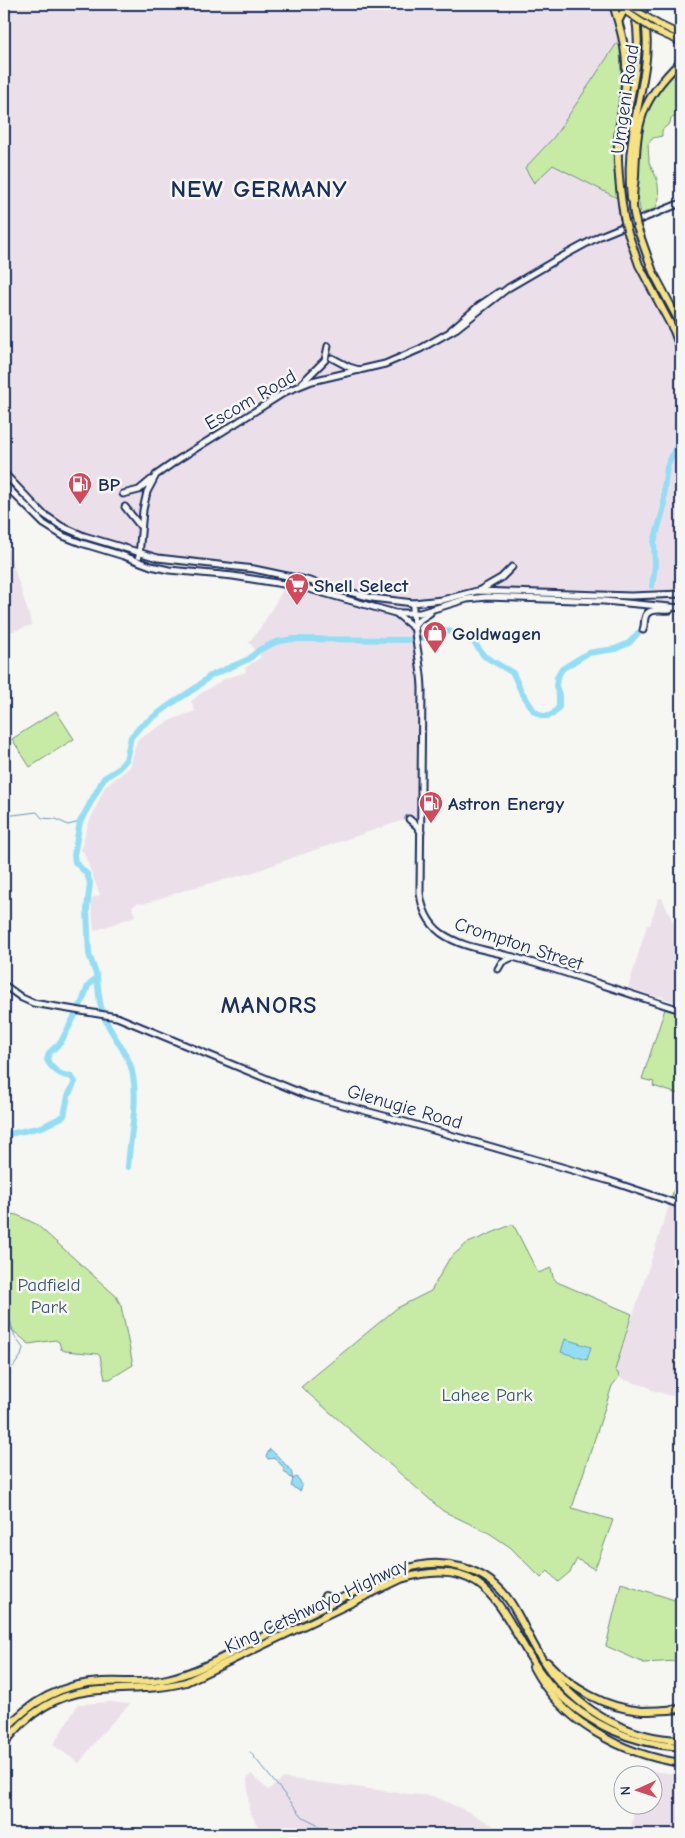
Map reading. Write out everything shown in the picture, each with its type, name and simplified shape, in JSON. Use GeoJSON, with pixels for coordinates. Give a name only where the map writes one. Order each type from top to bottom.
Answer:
{"type":"FeatureCollection","features":[{"type":"Feature","properties":{"kind":"highway"},"geometry":{"type":"LineString","coordinates":[[614,4],[624,48],[626,72],[618,142],[618,180],[624,217],[639,265],[674,331],[681,350]]}},
{"type":"Feature","properties":{"kind":"highway","name":"Umgeni Road"},"geometry":{"type":"LineString","coordinates":[[631,199],[630,164],[632,139],[648,54],[647,22],[642,4]]}},
{"type":"Feature","properties":{"kind":"highway"},"geometry":{"type":"LineString","coordinates":[[618,22],[628,7]]}},
{"type":"Feature","properties":{"kind":"highway","name":"Umgeni Road"},"geometry":{"type":"LineString","coordinates":[[620,189],[621,146],[638,50],[638,30],[628,7]]}},
{"type":"Feature","properties":{"kind":"highway"},"geometry":{"type":"LineString","coordinates":[[681,61],[663,80],[644,109],[635,147],[635,177],[631,199],[637,228],[653,272],[681,325]]}},
{"type":"Feature","properties":{"kind":"highway","name":"King Cetshwayo Highway"},"geometry":{"type":"LineString","coordinates":[[4,1731],[17,1717],[36,1702],[64,1688],[89,1683],[149,1681],[176,1676],[214,1661],[410,1567],[436,1563],[460,1566],[484,1577],[500,1589],[510,1602],[549,1670],[576,1699],[598,1715],[634,1732],[681,1740]]}},
{"type":"Feature","properties":{"kind":"highway","name":"King Cetshwayo Highway"},"geometry":{"type":"LineString","coordinates":[[4,1744],[14,1730],[30,1716],[47,1704],[64,1697],[92,1690],[162,1688],[186,1682],[401,1579],[430,1572],[462,1576],[477,1583],[490,1593],[501,1606],[515,1632],[547,1680],[583,1714],[630,1738],[663,1746],[681,1747]]}},
{"type":"Feature","properties":{"kind":"highway"},"geometry":{"type":"LineString","coordinates":[[322,1608],[325,1596],[333,1600],[345,1597]]}},
{"type":"Feature","properties":{"kind":"highway"},"geometry":{"type":"LineString","coordinates":[[515,1632],[548,1692],[574,1717],[597,1733],[620,1745],[650,1756],[681,1763]]}},
{"type":"Feature","properties":{"kind":"highway"},"geometry":{"type":"LineString","coordinates":[[534,1646],[561,1676],[592,1697],[625,1708],[642,1710],[680,1709]]}},
{"type":"Feature","properties":{"kind":"main road"},"geometry":{"type":"LineString","coordinates":[[614,4],[628,7],[681,35]]}},
{"type":"Feature","properties":{"kind":"main road"},"geometry":{"type":"LineString","coordinates":[[628,7],[654,30],[681,42]]}},
{"type":"Feature","properties":{"kind":"street","name":"Escom Road"},"geometry":{"type":"LineString","coordinates":[[138,562],[145,498],[156,476],[179,459],[299,385],[385,364],[430,345],[449,332],[480,304],[492,296],[596,237],[681,203]]}},
{"type":"Feature","properties":{"kind":"street"},"geometry":{"type":"LineString","coordinates":[[299,385],[325,360],[328,346]]}},
{"type":"Feature","properties":{"kind":"street"},"geometry":{"type":"LineString","coordinates":[[332,358],[349,367],[360,370]]}},
{"type":"Feature","properties":{"kind":"street"},"geometry":{"type":"LineString","coordinates":[[4,473],[39,510],[54,522],[84,536],[140,554],[174,561],[254,569],[306,580],[372,598],[413,602],[442,600],[477,591],[501,578],[512,567]]}},
{"type":"Feature","properties":{"kind":"street"},"geometry":{"type":"LineString","coordinates":[[122,494],[139,490],[156,476]]}},
{"type":"Feature","properties":{"kind":"street"},"geometry":{"type":"LineString","coordinates":[[4,484],[44,524],[63,536],[138,562],[169,570],[226,575],[302,587],[395,612],[413,613],[434,610],[467,599],[487,597],[604,601],[678,608]]}},
{"type":"Feature","properties":{"kind":"street"},"geometry":{"type":"LineString","coordinates":[[125,507],[141,527]]}},
{"type":"Feature","properties":{"kind":"street"},"geometry":{"type":"LineString","coordinates":[[477,591],[631,596],[681,594]]}},
{"type":"Feature","properties":{"kind":"street","name":"Crompton Street"},"geometry":{"type":"LineString","coordinates":[[413,602],[414,628],[422,688],[422,903],[432,923],[440,932],[454,940],[482,950],[514,957],[681,1010]]}},
{"type":"Feature","properties":{"kind":"street"},"geometry":{"type":"LineString","coordinates":[[643,630],[645,616],[648,612],[678,608]]}},
{"type":"Feature","properties":{"kind":"street"},"geometry":{"type":"LineString","coordinates":[[395,612],[414,628],[418,621],[434,610]]}},
{"type":"Feature","properties":{"kind":"street"},"geometry":{"type":"LineString","coordinates":[[408,818],[421,832]]}},
{"type":"Feature","properties":{"kind":"street"},"geometry":{"type":"LineString","coordinates":[[498,969],[502,962],[514,957]]}},
{"type":"Feature","properties":{"kind":"street","name":"Glenugie Road"},"geometry":{"type":"LineString","coordinates":[[4,985],[22,998],[33,1003],[108,1015],[125,1020],[306,1095],[388,1116],[610,1181],[681,1205]]}},
{"type":"Feature","properties":{"kind":"shaded area"},"geometry":{"type":"Polygon","coordinates":[[[4,4],[613,4],[626,64],[618,160],[632,249],[681,351],[681,608],[487,597],[413,613],[421,664],[422,814],[251,873],[188,889],[143,904],[138,903],[132,907],[135,916],[94,931],[91,901],[92,898],[100,895],[83,851],[80,851],[88,825],[105,787],[130,767],[137,740],[171,720],[195,711],[191,701],[224,679],[246,672],[245,668],[261,657],[249,642],[261,627],[289,580],[234,571],[168,565],[138,559],[81,543],[44,523],[4,484],[4,4]]]}},
{"type":"Feature","properties":{"kind":"shaded area"},"geometry":{"type":"Polygon","coordinates":[[[4,545],[7,545],[32,625],[4,634],[4,545]]]}},
{"type":"Feature","properties":{"kind":"shaded area"},"geometry":{"type":"Polygon","coordinates":[[[662,898],[674,924],[681,932],[681,1004],[663,998],[663,996],[657,997],[628,988],[647,925],[650,925],[658,899],[662,898]]]}},
{"type":"Feature","properties":{"kind":"shaded area"},"geometry":{"type":"Polygon","coordinates":[[[670,1202],[681,1205],[681,1399],[622,1379],[615,1371],[670,1202]]]}},
{"type":"Feature","properties":{"kind":"shaded area"},"geometry":{"type":"Polygon","coordinates":[[[111,1702],[130,1704],[103,1732],[79,1763],[53,1745],[78,1704],[111,1702]]]}},
{"type":"Feature","properties":{"kind":"shaded area"},"geometry":{"type":"Polygon","coordinates":[[[662,1772],[681,1775],[681,1834],[630,1834],[633,1816],[662,1816],[662,1772]]]}},
{"type":"Feature","properties":{"kind":"shaded area"},"geometry":{"type":"Polygon","coordinates":[[[251,1774],[268,1790],[284,1778],[433,1796],[469,1812],[508,1834],[262,1834],[249,1810],[247,1779],[251,1774]]]}},
{"type":"Feature","properties":{"kind":"green space"},"geometry":{"type":"Polygon","coordinates":[[[617,43],[620,47],[621,76],[613,161],[617,198],[553,165],[534,183],[525,168],[554,137],[617,43]]]}},
{"type":"Feature","properties":{"kind":"green space"},"geometry":{"type":"Polygon","coordinates":[[[681,65],[681,116],[671,118],[670,123],[662,130],[662,136],[653,138],[648,144],[649,162],[657,179],[659,198],[656,208],[641,214],[637,189],[637,160],[640,132],[648,108],[655,96],[681,65]]]}},
{"type":"Feature","properties":{"kind":"green space"},"geometry":{"type":"Polygon","coordinates":[[[56,711],[74,739],[30,767],[12,739],[56,711]]]}},
{"type":"Feature","properties":{"kind":"green space"},"geometry":{"type":"Polygon","coordinates":[[[666,1006],[681,1011],[681,1095],[653,1086],[654,1082],[642,1079],[666,1006]]]}},
{"type":"Feature","properties":{"kind":"green space"},"geometry":{"type":"Polygon","coordinates":[[[681,1167],[681,1205],[670,1202],[681,1167]]]}},
{"type":"Feature","properties":{"kind":"green space","name":"Padfield Park"},"geometry":{"type":"Polygon","coordinates":[[[4,1213],[17,1215],[36,1224],[116,1296],[121,1306],[133,1365],[110,1379],[105,1379],[98,1354],[65,1351],[61,1349],[59,1342],[55,1340],[29,1344],[4,1323],[4,1213]]]}},
{"type":"Feature","properties":{"kind":"green space","name":"Lahee Park"},"geometry":{"type":"Polygon","coordinates":[[[513,1224],[538,1273],[551,1268],[553,1277],[557,1282],[632,1314],[615,1370],[619,1377],[612,1386],[572,1508],[613,1520],[594,1569],[577,1559],[570,1572],[558,1582],[548,1571],[541,1578],[510,1547],[489,1533],[443,1511],[301,1387],[397,1308],[431,1291],[449,1259],[466,1244],[513,1224]]]}},
{"type":"Feature","properties":{"kind":"green space"},"geometry":{"type":"Polygon","coordinates":[[[621,1583],[681,1602],[681,1653],[676,1661],[644,1663],[606,1646],[621,1583]]]}},
{"type":"Feature","properties":{"kind":"water"},"geometry":{"type":"Polygon","coordinates":[[[565,1339],[591,1347],[587,1360],[561,1352],[565,1339]]]}},
{"type":"Feature","properties":{"kind":"water"},"geometry":{"type":"Polygon","coordinates":[[[270,1449],[290,1470],[293,1479],[296,1477],[299,1480],[300,1491],[291,1486],[293,1480],[275,1458],[268,1459],[266,1456],[270,1449]]]}},
{"type":"Feature","properties":{"kind":"waterway"},"geometry":{"type":"LineString","coordinates":[[652,586],[655,566],[654,542],[664,507],[667,467],[681,435]]}},
{"type":"Feature","properties":{"kind":"waterway"},"geometry":{"type":"LineString","coordinates":[[4,1135],[42,1127],[64,1116],[68,1096],[75,1082],[71,1076],[57,1071],[47,1060],[49,1053],[61,1042],[82,1002],[88,986],[97,977],[89,954],[87,909],[90,883],[87,874],[75,862],[74,855],[80,822],[104,778],[117,770],[126,760],[131,737],[140,727],[210,676],[249,659],[259,650],[276,642],[293,639],[407,640],[434,636],[445,631],[453,632],[473,641],[484,656],[513,673],[521,691],[534,711],[542,716],[548,716],[553,714],[559,707],[559,695],[556,686],[557,678],[562,669],[588,653],[615,649],[629,643],[638,633]]}},
{"type":"Feature","properties":{"kind":"waterway"},"geometry":{"type":"LineString","coordinates":[[5,796],[8,790]]}},
{"type":"Feature","properties":{"kind":"waterway"},"geometry":{"type":"LineString","coordinates":[[5,816],[37,812],[42,818],[56,819],[68,825],[80,822]]}},
{"type":"Feature","properties":{"kind":"waterway"},"geometry":{"type":"LineString","coordinates":[[97,977],[104,1018],[129,1061],[134,1079],[135,1104],[128,1167]]}},
{"type":"Feature","properties":{"kind":"waterway"},"geometry":{"type":"LineString","coordinates":[[4,1301],[15,1337],[23,1348],[21,1356],[13,1367]]}},
{"type":"Feature","properties":{"kind":"waterway"},"geometry":{"type":"LineString","coordinates":[[4,1381],[10,1374]]}},
{"type":"Feature","properties":{"kind":"waterway"},"geometry":{"type":"LineString","coordinates":[[4,1417],[6,1438],[4,1445]]}},
{"type":"Feature","properties":{"kind":"waterway"},"geometry":{"type":"LineString","coordinates":[[250,1752],[303,1817],[317,1824],[325,1834]]}},
{"type":"Feature","properties":{"kind":"place","name":"BP"},"geometry":{"type":"Point","coordinates":[80,505]}},
{"type":"Feature","properties":{"kind":"place","name":"Shell Select"},"geometry":{"type":"Point","coordinates":[297,606]}},
{"type":"Feature","properties":{"kind":"place","name":"Goldwagen"},"geometry":{"type":"Point","coordinates":[435,654]}},
{"type":"Feature","properties":{"kind":"place","name":"Astron Energy"},"geometry":{"type":"Point","coordinates":[431,824]}},
{"type":"Feature","properties":{"kind":"district","name":"NEW GERMANY"},"geometry":{"type":"Point","coordinates":[259,189]}},
{"type":"Feature","properties":{"kind":"district","name":"MANORS"},"geometry":{"type":"Point","coordinates":[269,1005]}}]}
